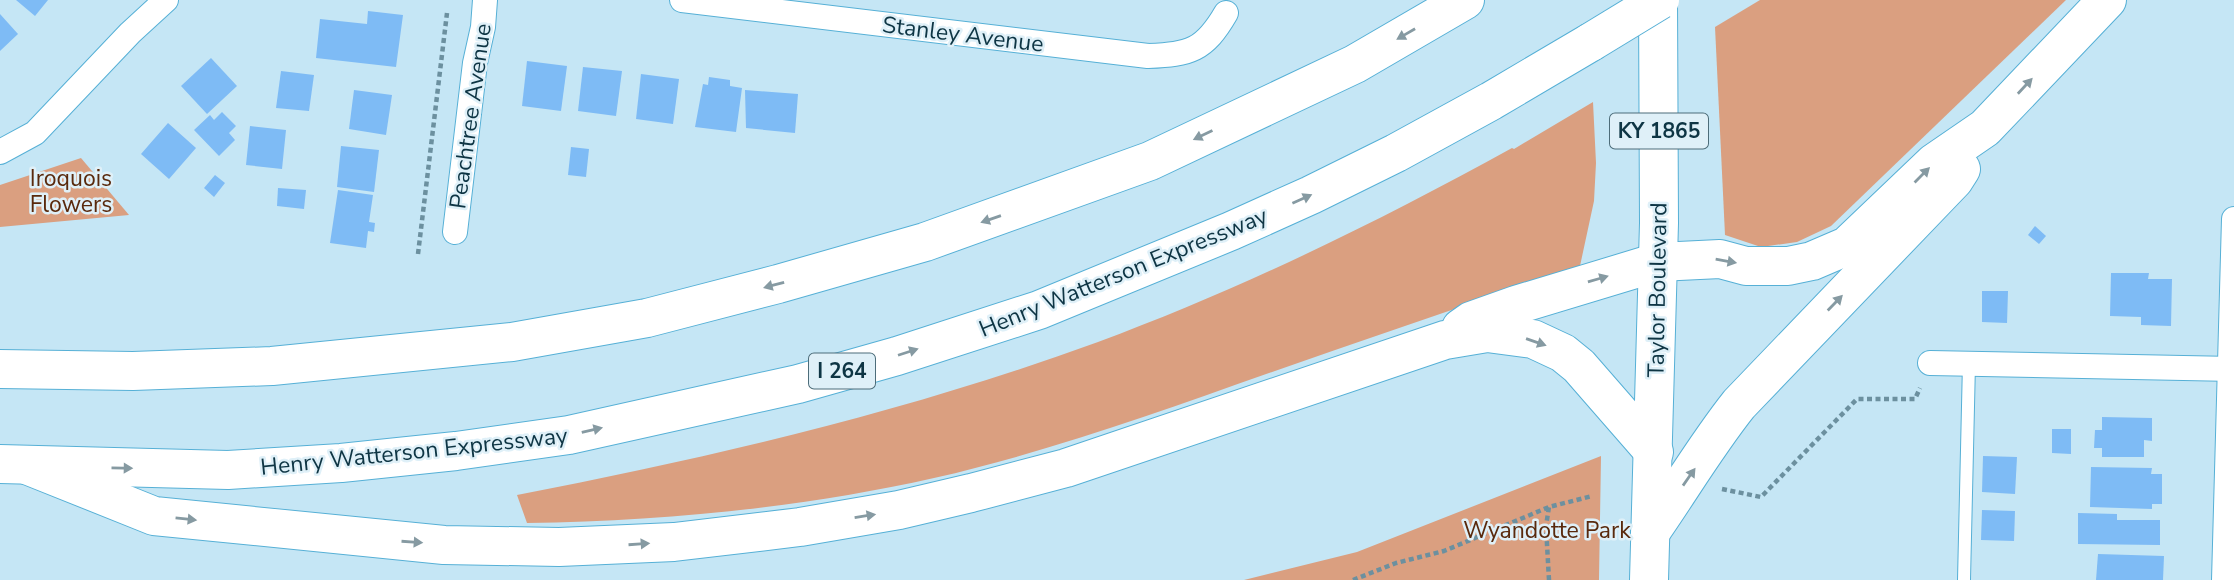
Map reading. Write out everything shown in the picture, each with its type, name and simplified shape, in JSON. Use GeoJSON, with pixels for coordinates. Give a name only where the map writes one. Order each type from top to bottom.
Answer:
{"type":"FeatureCollection","features":[{"type":"Feature","properties":{"kind":"main road"},"geometry":{"type":"LineString","coordinates":[[0,369],[133,371],[272,366],[512,342],[660,314],[925,242],[1150,161],[1355,64],[1465,0]]}},
{"type":"Feature","properties":{"kind":"main road","name":"Henry Watterson Expressway"},"geometry":{"type":"LineString","coordinates":[[15,465],[228,470],[341,463],[456,451],[569,435],[798,384],[897,356],[1039,310],[1311,195],[1396,153],[1491,101],[1659,0]]}},
{"type":"Feature","properties":{"kind":"main road","name":"Taylor Boulevard"},"geometry":{"type":"LineString","coordinates":[[1649,580],[1658,262],[1659,0]]}},
{"type":"Feature","properties":{"kind":"main road"},"geometry":{"type":"LineString","coordinates":[[1445,340],[1471,321],[1571,287],[1658,262],[1720,259],[1746,265],[1788,266],[1812,261],[1847,246],[1934,163],[1985,128],[2107,0]]}},
{"type":"Feature","properties":{"kind":"main road"},"geometry":{"type":"LineString","coordinates":[[1650,533],[1707,451],[1718,430],[1739,404],[1954,180],[1985,128]]}},
{"type":"Feature","properties":{"kind":"main road"},"geometry":{"type":"LineString","coordinates":[[15,465],[154,516],[444,545],[559,547],[674,542],[812,525],[971,494],[1066,468],[1445,340],[1487,333],[1533,339],[1563,353],[1579,366],[1654,452]]}},
{"type":"Feature","properties":{"kind":"street"},"geometry":{"type":"LineString","coordinates":[[0,152],[34,133],[130,33],[166,0]]}},
{"type":"Feature","properties":{"kind":"street","name":"Peachtree Avenue"},"geometry":{"type":"LineString","coordinates":[[455,232],[485,0]]}},
{"type":"Feature","properties":{"kind":"street","name":"Stanley Avenue"},"geometry":{"type":"LineString","coordinates":[[681,0],[1148,56],[1185,54],[1214,33],[1228,7]]}},
{"type":"Feature","properties":{"kind":"street"},"geometry":{"type":"LineString","coordinates":[[2224,580],[2234,219]]}},
{"type":"Feature","properties":{"kind":"street"},"geometry":{"type":"LineString","coordinates":[[1930,363],[2231,369]]}},
{"type":"Feature","properties":{"kind":"lane"},"geometry":{"type":"LineString","coordinates":[[1964,580],[1969,363]]}},
{"type":"Feature","properties":{"kind":"path"},"geometry":{"type":"LineString","coordinates":[[418,254],[447,13]]}},
{"type":"Feature","properties":{"kind":"path"},"geometry":{"type":"LineString","coordinates":[[1721,489],[1761,497],[1857,399],[1915,399],[1930,363]]}},
{"type":"Feature","properties":{"kind":"path"},"geometry":{"type":"LineString","coordinates":[[1353,580],[1396,563],[1444,551],[1549,507],[1592,496]]}},
{"type":"Feature","properties":{"kind":"path"},"geometry":{"type":"LineString","coordinates":[[1549,507],[1546,526],[1549,580]]}},
{"type":"Feature","properties":{"kind":"green space"},"geometry":{"type":"Polygon","coordinates":[[[1760,0],[2066,0],[1831,226],[1797,242],[1761,247],[1725,235],[1715,27],[1760,0]]]}},
{"type":"Feature","properties":{"kind":"green space"},"geometry":{"type":"Polygon","coordinates":[[[1593,102],[1596,163],[1594,201],[1580,266],[1145,417],[977,468],[884,488],[782,505],[681,516],[527,523],[517,495],[664,465],[883,411],[1027,367],[1098,342],[1257,277],[1360,228],[1514,149],[1593,102]]]}},
{"type":"Feature","properties":{"kind":"green space","name":"Iroquois Flowers"},"geometry":{"type":"Polygon","coordinates":[[[81,158],[129,215],[0,227],[0,185],[81,158]]]}},
{"type":"Feature","properties":{"kind":"green space","name":"Wyandotte Park"},"geometry":{"type":"Polygon","coordinates":[[[1601,456],[1599,580],[1244,580],[1357,552],[1601,456]]]}},
{"type":"Feature","properties":{"kind":"building"},"geometry":{"type":"Polygon","coordinates":[[[16,0],[48,0],[35,16],[16,0]]]}},
{"type":"Feature","properties":{"kind":"building"},"geometry":{"type":"Polygon","coordinates":[[[368,11],[403,15],[396,67],[316,58],[320,19],[367,24],[368,11]]]}},
{"type":"Feature","properties":{"kind":"building"},"geometry":{"type":"Polygon","coordinates":[[[0,14],[18,34],[0,51],[0,14]]]}},
{"type":"Feature","properties":{"kind":"building"},"geometry":{"type":"Polygon","coordinates":[[[211,58],[237,86],[207,114],[181,86],[211,58]]]}},
{"type":"Feature","properties":{"kind":"building"},"geometry":{"type":"Polygon","coordinates":[[[527,61],[567,66],[561,111],[522,106],[527,61]]]}},
{"type":"Feature","properties":{"kind":"building"},"geometry":{"type":"Polygon","coordinates":[[[583,67],[622,71],[616,116],[578,111],[583,67]]]}},
{"type":"Feature","properties":{"kind":"building"},"geometry":{"type":"Polygon","coordinates":[[[281,71],[314,75],[309,111],[276,108],[281,71]]]}},
{"type":"Feature","properties":{"kind":"building"},"geometry":{"type":"Polygon","coordinates":[[[641,74],[679,79],[673,124],[636,119],[641,74]]]}},
{"type":"Feature","properties":{"kind":"building"},"geometry":{"type":"Polygon","coordinates":[[[709,77],[730,80],[730,86],[742,88],[736,132],[695,127],[703,84],[708,85],[709,77]]]}},
{"type":"Feature","properties":{"kind":"building"},"geometry":{"type":"Polygon","coordinates":[[[354,90],[392,95],[386,135],[349,129],[354,90]]]}},
{"type":"Feature","properties":{"kind":"building"},"geometry":{"type":"Polygon","coordinates":[[[745,90],[798,94],[795,133],[746,128],[745,90]]]}},
{"type":"Feature","properties":{"kind":"building"},"geometry":{"type":"Polygon","coordinates":[[[222,112],[236,126],[229,133],[235,140],[219,156],[194,130],[210,115],[214,120],[222,112]]]}},
{"type":"Feature","properties":{"kind":"building"},"geometry":{"type":"Polygon","coordinates":[[[168,123],[196,148],[169,179],[141,154],[168,123]]]}},
{"type":"Feature","properties":{"kind":"building"},"geometry":{"type":"Polygon","coordinates":[[[250,126],[286,130],[282,169],[246,165],[250,126]]]}},
{"type":"Feature","properties":{"kind":"building"},"geometry":{"type":"Polygon","coordinates":[[[341,146],[379,150],[374,192],[337,187],[341,146]]]}},
{"type":"Feature","properties":{"kind":"building"},"geometry":{"type":"Polygon","coordinates":[[[571,147],[589,149],[586,177],[568,175],[571,147]]]}},
{"type":"Feature","properties":{"kind":"building"},"geometry":{"type":"Polygon","coordinates":[[[215,175],[225,183],[214,197],[204,188],[215,175]]]}},
{"type":"Feature","properties":{"kind":"building"},"geometry":{"type":"Polygon","coordinates":[[[278,188],[306,190],[304,209],[277,206],[278,188]]]}},
{"type":"Feature","properties":{"kind":"building"},"geometry":{"type":"Polygon","coordinates":[[[338,190],[373,195],[369,222],[375,223],[374,232],[368,231],[366,248],[330,243],[338,190]]]}},
{"type":"Feature","properties":{"kind":"building"},"geometry":{"type":"Polygon","coordinates":[[[2035,226],[2046,236],[2039,244],[2028,235],[2035,226]]]}},
{"type":"Feature","properties":{"kind":"building"},"geometry":{"type":"Polygon","coordinates":[[[2111,273],[2149,273],[2148,279],[2172,279],[2171,326],[2141,325],[2141,317],[2110,316],[2111,273]]]}},
{"type":"Feature","properties":{"kind":"building"},"geometry":{"type":"Polygon","coordinates":[[[1982,291],[2008,291],[2007,323],[1982,322],[1982,291]]]}},
{"type":"Feature","properties":{"kind":"building"},"geometry":{"type":"Polygon","coordinates":[[[2102,417],[2152,418],[2152,441],[2144,440],[2144,457],[2102,457],[2102,448],[2094,448],[2095,430],[2102,430],[2102,417]]]}},
{"type":"Feature","properties":{"kind":"building"},"geometry":{"type":"Polygon","coordinates":[[[2052,429],[2071,429],[2071,454],[2052,453],[2052,429]]]}},
{"type":"Feature","properties":{"kind":"building"},"geometry":{"type":"Polygon","coordinates":[[[1983,456],[2017,457],[2015,494],[1982,492],[1983,456]]]}},
{"type":"Feature","properties":{"kind":"building"},"geometry":{"type":"Polygon","coordinates":[[[2091,467],[2152,468],[2151,474],[2162,474],[2162,504],[2152,504],[2152,509],[2090,507],[2091,467]]]}},
{"type":"Feature","properties":{"kind":"building"},"geometry":{"type":"Polygon","coordinates":[[[1982,510],[2015,511],[2014,541],[1981,540],[1982,510]]]}},
{"type":"Feature","properties":{"kind":"building"},"geometry":{"type":"Polygon","coordinates":[[[2078,513],[2117,514],[2117,520],[2160,520],[2160,545],[2078,544],[2078,513]]]}},
{"type":"Feature","properties":{"kind":"building"},"geometry":{"type":"Polygon","coordinates":[[[2098,554],[2164,556],[2163,580],[2096,580],[2098,554]]]}}]}
